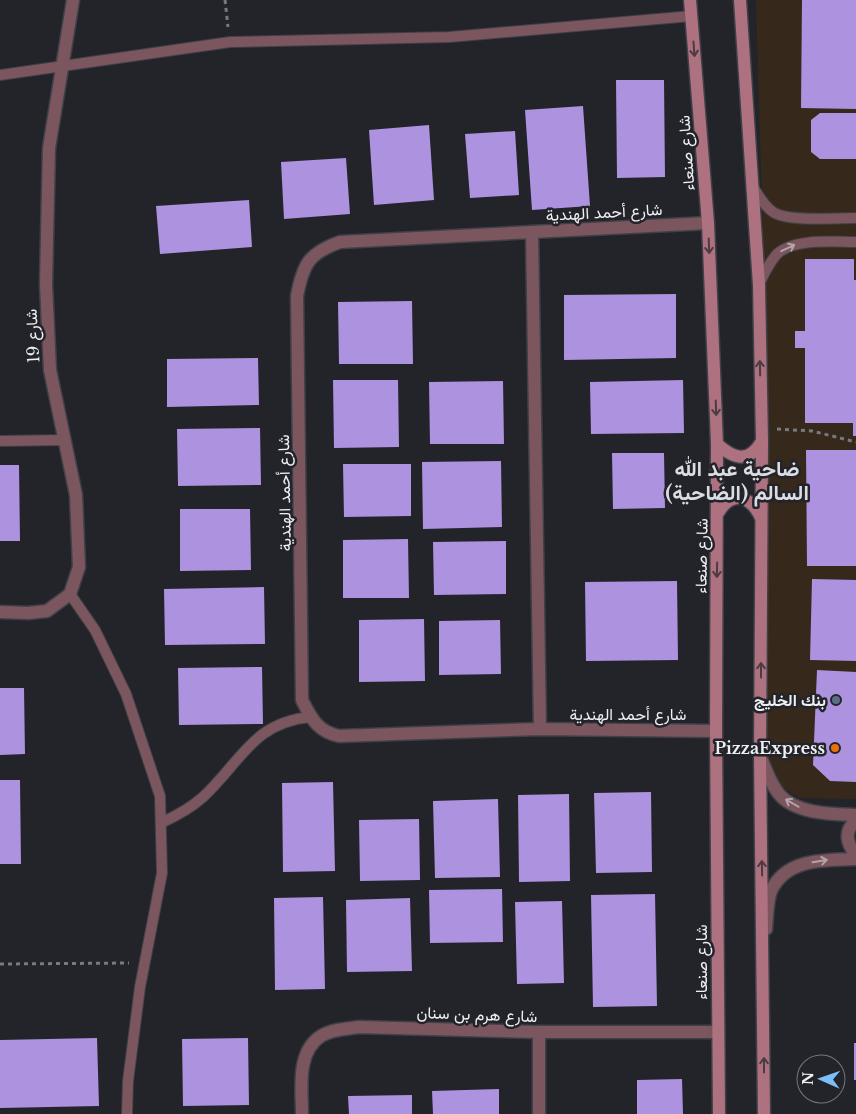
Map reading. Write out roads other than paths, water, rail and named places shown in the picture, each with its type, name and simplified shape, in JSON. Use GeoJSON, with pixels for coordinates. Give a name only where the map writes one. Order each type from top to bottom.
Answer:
{"type":"FeatureCollection","features":[{"type":"Feature","properties":{"kind":"main road","name":"شارع صنعاء"},"geometry":{"type":"LineString","coordinates":[[690,0],[708,223],[717,444],[716,730],[719,1114]]}},
{"type":"Feature","properties":{"kind":"main road"},"geometry":{"type":"LineString","coordinates":[[740,0],[754,187],[759,285],[762,435],[760,755],[764,1114]]}},
{"type":"Feature","properties":{"kind":"main road"},"geometry":{"type":"LineString","coordinates":[[717,444],[726,452],[743,457],[750,455],[756,450],[762,435]]}},
{"type":"Feature","properties":{"kind":"main road"},"geometry":{"type":"LineString","coordinates":[[718,513],[723,504],[730,499],[740,498],[749,501],[756,508],[761,518]]}},
{"type":"Feature","properties":{"kind":"street","name":"شارع 19"},"geometry":{"type":"LineString","coordinates":[[70,594],[79,567],[76,495],[50,370],[46,284],[50,148],[73,0]]}},
{"type":"Feature","properties":{"kind":"street","name":"شارع أحمد الهندية"},"geometry":{"type":"LineString","coordinates":[[708,223],[340,242],[323,249],[309,261],[301,275],[297,296],[302,700],[318,727],[329,734],[339,736],[540,729],[716,730]]}},
{"type":"Feature","properties":{"kind":"street","name":"شارع أحمد الهندية"},"geometry":{"type":"LineString","coordinates":[[532,232],[540,729]]}},
{"type":"Feature","properties":{"kind":"street"},"geometry":{"type":"LineString","coordinates":[[0,612],[28,613],[47,610],[70,594]]}},
{"type":"Feature","properties":{"kind":"street"},"geometry":{"type":"LineString","coordinates":[[760,755],[772,784],[780,796],[796,806],[824,814],[856,815]]}},
{"type":"Feature","properties":{"kind":"street"},"geometry":{"type":"LineString","coordinates":[[856,821],[851,825],[847,835],[849,846],[856,855]]}},
{"type":"Feature","properties":{"kind":"street"},"geometry":{"type":"LineString","coordinates":[[763,949],[771,892],[780,878],[796,866],[822,860],[856,859]]}},
{"type":"Feature","properties":{"kind":"street","name":"شارع هرم بن سنان"},"geometry":{"type":"LineString","coordinates":[[302,1114],[302,1068],[308,1050],[320,1036],[337,1030],[359,1027],[539,1032],[718,1032]]}},
{"type":"Feature","properties":{"kind":"street"},"geometry":{"type":"LineString","coordinates":[[539,1032],[539,1114]]}},
{"type":"Feature","properties":{"kind":"lane"},"geometry":{"type":"LineString","coordinates":[[0,75],[230,42],[449,36],[692,16]]}},
{"type":"Feature","properties":{"kind":"lane"},"geometry":{"type":"LineString","coordinates":[[754,187],[763,202],[774,213],[790,217],[856,218]]}},
{"type":"Feature","properties":{"kind":"lane"},"geometry":{"type":"LineString","coordinates":[[759,285],[768,266],[786,248],[798,244],[856,242]]}},
{"type":"Feature","properties":{"kind":"lane"},"geometry":{"type":"LineString","coordinates":[[0,441],[65,440]]}},
{"type":"Feature","properties":{"kind":"lane"},"geometry":{"type":"LineString","coordinates":[[70,594],[95,630],[126,694],[160,796],[162,873],[140,987],[128,1081],[127,1114]]}},
{"type":"Feature","properties":{"kind":"lane"},"geometry":{"type":"LineString","coordinates":[[161,823],[176,816],[203,797],[256,738],[268,729],[296,718],[311,717]]}},
{"type":"Feature","properties":{"kind":"place","name":"بنك الخليج"},"geometry":{"type":"Point","coordinates":[836,700]}},
{"type":"Feature","properties":{"kind":"place","name":"PizzaExpress"},"geometry":{"type":"Point","coordinates":[835,748]}},
{"type":"Feature","properties":{"kind":"district","name":"ضاحية عبد الله السالم (الضاحية)"},"geometry":{"type":"Point","coordinates":[737,481]}}]}
